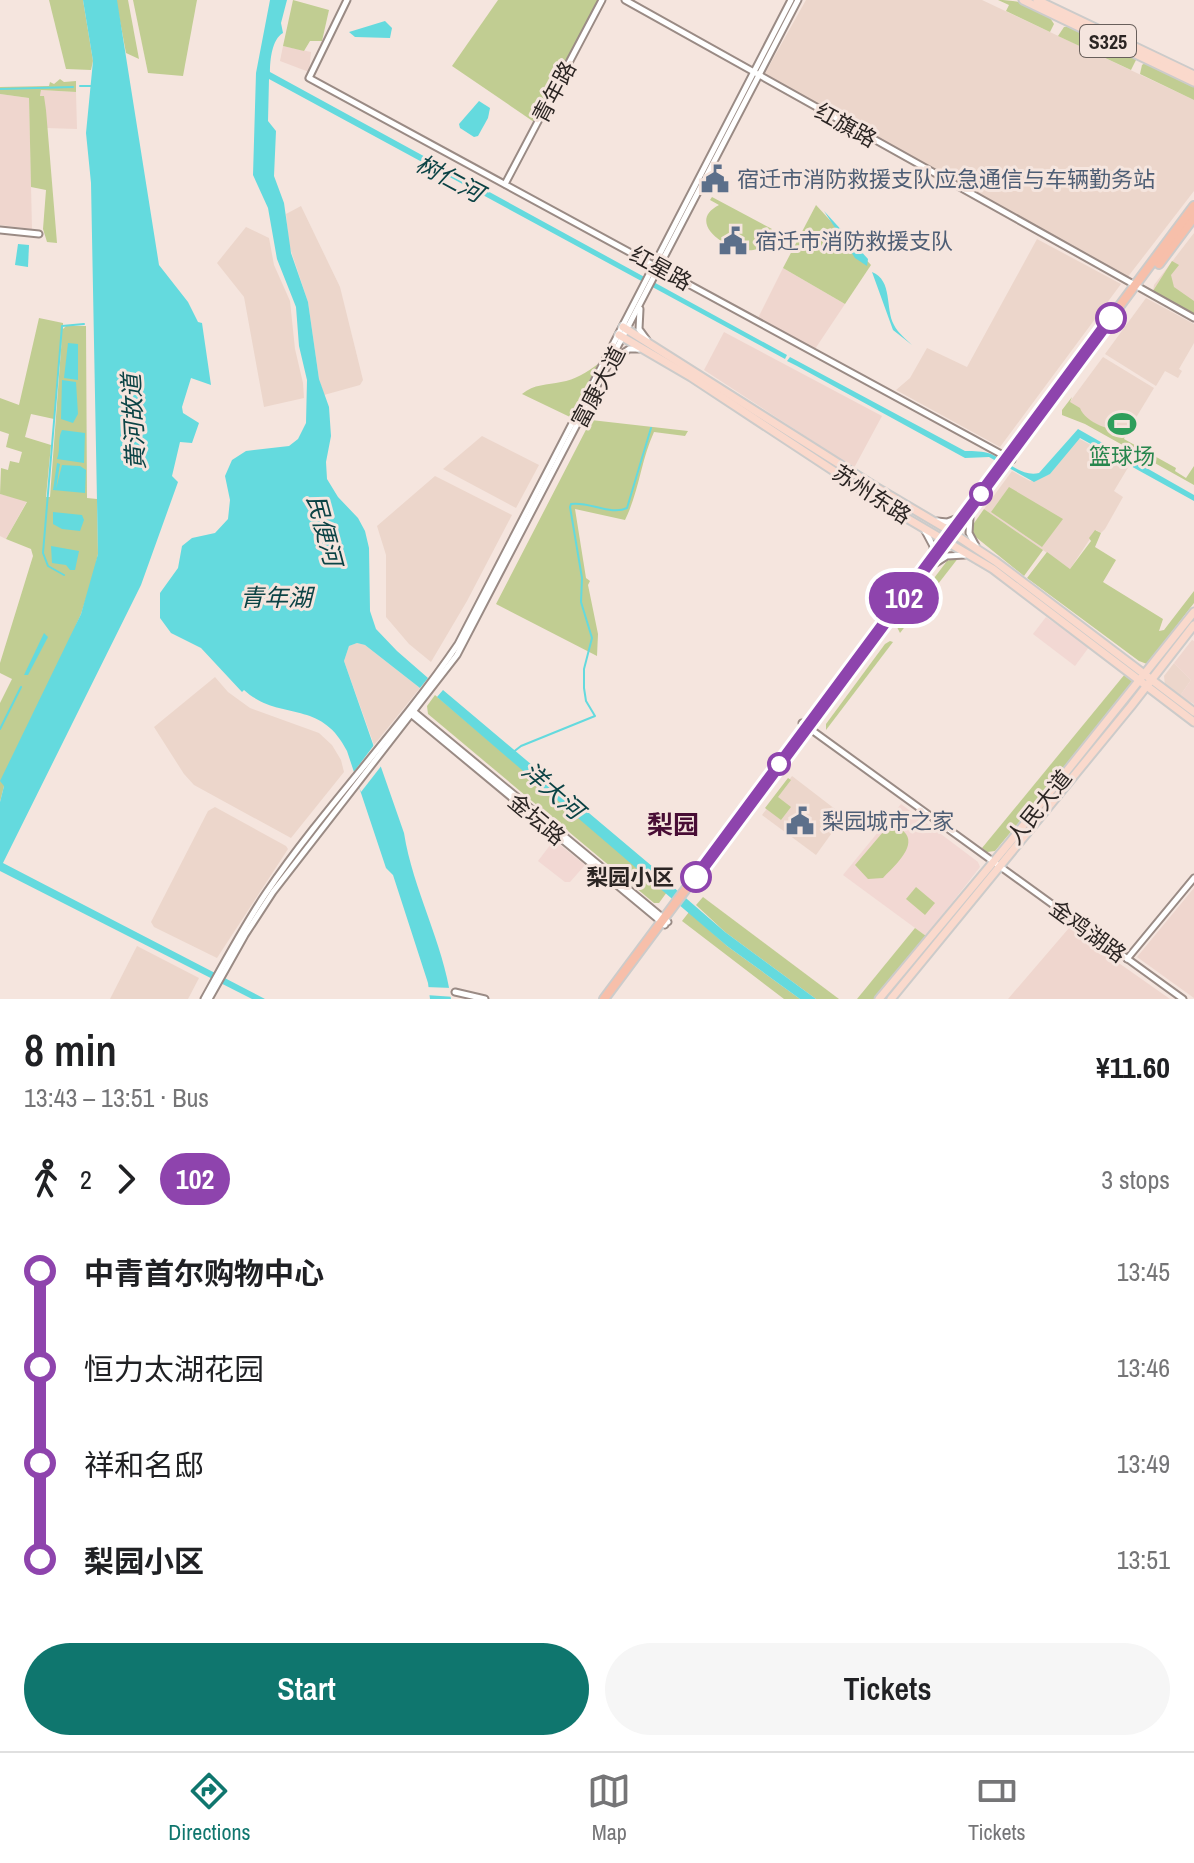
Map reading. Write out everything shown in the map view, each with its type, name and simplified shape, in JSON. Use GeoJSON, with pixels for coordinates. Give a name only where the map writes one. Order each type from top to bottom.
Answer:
{"type":"FeatureCollection","features":[{"type":"Feature","properties":{"kind":"highway"},"geometry":{"type":"LineString","coordinates":[[1138,287],[1194,206]]}},
{"type":"Feature","properties":{"kind":"highway"},"geometry":{"type":"LineString","coordinates":[[611,999],[807,726],[1194,217]]}},
{"type":"Feature","properties":{"kind":"highway"},"geometry":{"type":"LineString","coordinates":[[604,999],[665,922]]}},
{"type":"Feature","properties":{"kind":"main road","name":"S325"},"geometry":{"type":"LineString","coordinates":[[1023,0],[1194,82]]}},
{"type":"Feature","properties":{"kind":"main road","name":"S325"},"geometry":{"type":"LineString","coordinates":[[1037,0],[1194,75]]}},
{"type":"Feature","properties":{"kind":"main road","name":"苏州东路"},"geometry":{"type":"LineString","coordinates":[[625,328],[651,350],[875,496],[971,550],[1146,681],[1194,722]]}},
{"type":"Feature","properties":{"kind":"main road","name":"苏州东路"},"geometry":{"type":"LineString","coordinates":[[621,337],[651,350],[933,520],[951,537]]}},
{"type":"Feature","properties":{"kind":"main road","name":"人民大道"},"geometry":{"type":"LineString","coordinates":[[879,999],[1013,845],[1191,625],[1194,612]]}},
{"type":"Feature","properties":{"kind":"main road","name":"苏州东路"},"geometry":{"type":"LineString","coordinates":[[1146,681],[1194,712]]}},
{"type":"Feature","properties":{"kind":"main road","name":"人民大道"},"geometry":{"type":"LineString","coordinates":[[891,999],[981,882]]}},
{"type":"Feature","properties":{"kind":"street","name":"红星路"},"geometry":{"type":"LineString","coordinates":[[347,0],[309,78],[1010,458]]}},
{"type":"Feature","properties":{"kind":"street","name":"青年路"},"geometry":{"type":"LineString","coordinates":[[505,184],[602,0]]}},
{"type":"Feature","properties":{"kind":"street","name":"红旗路"},"geometry":{"type":"LineString","coordinates":[[625,0],[1194,318]]}},
{"type":"Feature","properties":{"kind":"street","name":"富康大道"},"geometry":{"type":"LineString","coordinates":[[209,995],[273,892],[411,712],[458,644],[608,364],[791,0]]}},
{"type":"Feature","properties":{"kind":"street","name":"富康大道"},"geometry":{"type":"LineString","coordinates":[[756,74],[798,0]]}},
{"type":"Feature","properties":{"kind":"street"},"geometry":{"type":"LineString","coordinates":[[0,230],[39,234]]}},
{"type":"Feature","properties":{"kind":"street","name":"富康大道"},"geometry":{"type":"LineString","coordinates":[[625,328],[657,266]]}},
{"type":"Feature","properties":{"kind":"street"},"geometry":{"type":"LineString","coordinates":[[641,302],[639,329],[651,350]]}},
{"type":"Feature","properties":{"kind":"street"},"geometry":{"type":"LineString","coordinates":[[608,364],[633,348],[651,350]]}},
{"type":"Feature","properties":{"kind":"street"},"geometry":{"type":"LineString","coordinates":[[875,496],[896,515],[929,536],[934,548],[934,561],[964,554],[1021,586]]}},
{"type":"Feature","properties":{"kind":"street"},"geometry":{"type":"LineString","coordinates":[[933,520],[947,522],[968,516],[969,533],[974,544],[1021,586]]}},
{"type":"Feature","properties":{"kind":"street","name":"金坛路"},"geometry":{"type":"LineString","coordinates":[[411,712],[665,922]]}},
{"type":"Feature","properties":{"kind":"street","name":"金鸡湖路"},"geometry":{"type":"LineString","coordinates":[[807,726],[1183,999]]}},
{"type":"Feature","properties":{"kind":"street"},"geometry":{"type":"LineString","coordinates":[[1127,959],[1194,878]]}},
{"type":"Feature","properties":{"kind":"street"},"geometry":{"type":"LineString","coordinates":[[455,992],[485,999]]}},
{"type":"Feature","properties":{"kind":"shaded area"},"geometry":{"type":"Polygon","coordinates":[[[806,0],[982,0],[1194,100],[1194,191],[1127,278],[764,75],[806,0]]]}},
{"type":"Feature","properties":{"kind":"shaded area"},"geometry":{"type":"Polygon","coordinates":[[[283,46],[311,52],[309,72],[280,61],[283,46]]]}},
{"type":"Feature","properties":{"kind":"shaded area"},"geometry":{"type":"Polygon","coordinates":[[[41,90],[76,92],[77,129],[46,128],[41,90]]]}},
{"type":"Feature","properties":{"kind":"shaded area"},"geometry":{"type":"Polygon","coordinates":[[[0,94],[29,98],[32,229],[0,225],[0,94]]]}},
{"type":"Feature","properties":{"kind":"shaded area"},"geometry":{"type":"Polygon","coordinates":[[[301,206],[340,287],[363,380],[360,385],[324,395],[308,302],[289,245],[286,214],[301,206]]]}},
{"type":"Feature","properties":{"kind":"shaded area"},"geometry":{"type":"Polygon","coordinates":[[[246,227],[269,238],[274,265],[290,301],[295,349],[303,383],[304,398],[264,407],[244,297],[217,263],[246,227]]]}},
{"type":"Feature","properties":{"kind":"shaded area"},"geometry":{"type":"Polygon","coordinates":[[[1194,233],[1194,315],[1153,291],[1154,285],[1194,233]]]}},
{"type":"Feature","properties":{"kind":"shaded area"},"geometry":{"type":"Polygon","coordinates":[[[1037,239],[1121,284],[1000,447],[896,390],[910,378],[927,348],[967,367],[1037,239]]]}},
{"type":"Feature","properties":{"kind":"shaded area"},"geometry":{"type":"Polygon","coordinates":[[[783,268],[845,304],[815,349],[758,318],[783,268]]]}},
{"type":"Feature","properties":{"kind":"shaded area"},"geometry":{"type":"Polygon","coordinates":[[[1146,298],[1194,324],[1194,343],[1179,369],[1182,371],[1178,378],[1165,371],[1156,386],[1105,354],[1146,298]]]}},
{"type":"Feature","properties":{"kind":"shaded area"},"geometry":{"type":"Polygon","coordinates":[[[724,332],[882,416],[854,468],[704,370],[724,332]]]}},
{"type":"Feature","properties":{"kind":"shaded area"},"geometry":{"type":"Polygon","coordinates":[[[1103,357],[1154,388],[1123,439],[1066,407],[1103,357]]]}},
{"type":"Feature","properties":{"kind":"shaded area"},"geometry":{"type":"Polygon","coordinates":[[[482,436],[539,465],[516,508],[443,469],[482,436]]]}},
{"type":"Feature","properties":{"kind":"shaded area"},"geometry":{"type":"Polygon","coordinates":[[[1078,438],[1129,466],[1114,491],[1123,497],[1105,529],[1101,533],[1096,530],[1070,569],[984,509],[1012,471],[1030,481],[1050,474],[1078,438]]]}},
{"type":"Feature","properties":{"kind":"shaded area"},"geometry":{"type":"Polygon","coordinates":[[[435,476],[512,515],[431,662],[409,644],[386,617],[386,555],[377,526],[435,476]]]}},
{"type":"Feature","properties":{"kind":"shaded area"},"geometry":{"type":"Polygon","coordinates":[[[0,494],[27,501],[6,539],[0,536],[0,494]]]}},
{"type":"Feature","properties":{"kind":"shaded area"},"geometry":{"type":"Polygon","coordinates":[[[1046,617],[1089,647],[1075,666],[1033,634],[1046,617]]]}},
{"type":"Feature","properties":{"kind":"shaded area"},"geometry":{"type":"Polygon","coordinates":[[[1192,640],[1194,704],[1180,696],[1191,680],[1174,663],[1192,640]]]}},
{"type":"Feature","properties":{"kind":"shaded area"},"geometry":{"type":"Polygon","coordinates":[[[357,643],[365,645],[420,688],[374,745],[344,661],[349,646],[357,643]]]}},
{"type":"Feature","properties":{"kind":"shaded area"},"geometry":{"type":"Polygon","coordinates":[[[1174,663],[1191,680],[1180,696],[1165,686],[1164,676],[1174,663]]]}},
{"type":"Feature","properties":{"kind":"shaded area"},"geometry":{"type":"Polygon","coordinates":[[[215,677],[228,692],[250,708],[319,733],[332,745],[341,760],[344,772],[291,838],[194,785],[154,727],[215,677]]]}},
{"type":"Feature","properties":{"kind":"shaded area","name":"梨园城市之家"},"geometry":{"type":"Polygon","coordinates":[[[792,776],[844,816],[816,855],[762,815],[792,776]]]}},
{"type":"Feature","properties":{"kind":"shaded area"},"geometry":{"type":"Polygon","coordinates":[[[901,804],[978,862],[980,867],[926,936],[843,875],[901,804]]]}},
{"type":"Feature","properties":{"kind":"shaded area"},"geometry":{"type":"Polygon","coordinates":[[[215,807],[288,849],[217,958],[154,927],[151,922],[208,811],[215,807]]]}},
{"type":"Feature","properties":{"kind":"shaded area"},"geometry":{"type":"Polygon","coordinates":[[[554,840],[585,865],[570,882],[565,882],[538,861],[554,840]]]}},
{"type":"Feature","properties":{"kind":"shaded area"},"geometry":{"type":"Polygon","coordinates":[[[1194,888],[1194,998],[1137,957],[1194,888]]]}},
{"type":"Feature","properties":{"kind":"shaded area"},"geometry":{"type":"Polygon","coordinates":[[[1069,928],[1170,999],[1008,999],[1069,928]]]}},
{"type":"Feature","properties":{"kind":"shaded area"},"geometry":{"type":"Polygon","coordinates":[[[137,946],[199,978],[188,999],[110,999],[137,946]]]}},
{"type":"Feature","properties":{"kind":"green space"},"geometry":{"type":"Polygon","coordinates":[[[49,0],[83,0],[93,61],[91,70],[66,69],[49,0]]]}},
{"type":"Feature","properties":{"kind":"green space"},"geometry":{"type":"Polygon","coordinates":[[[116,0],[128,0],[139,59],[126,53],[116,0]]]}},
{"type":"Feature","properties":{"kind":"green space"},"geometry":{"type":"Polygon","coordinates":[[[133,0],[197,0],[183,76],[148,73],[133,0]]]}},
{"type":"Feature","properties":{"kind":"green space"},"geometry":{"type":"Polygon","coordinates":[[[293,0],[329,10],[322,41],[310,41],[304,51],[283,46],[293,0]]]}},
{"type":"Feature","properties":{"kind":"green space"},"geometry":{"type":"Polygon","coordinates":[[[498,0],[598,0],[534,122],[452,66],[498,0]]]}},
{"type":"Feature","properties":{"kind":"green space"},"geometry":{"type":"Polygon","coordinates":[[[998,0],[1021,3],[1044,12],[1054,24],[1050,32],[1006,11],[1009,5],[998,0]]]}},
{"type":"Feature","properties":{"kind":"green space"},"geometry":{"type":"Polygon","coordinates":[[[1072,26],[1133,56],[1136,60],[1131,70],[1058,36],[1064,27],[1072,26]]]}},
{"type":"Feature","properties":{"kind":"green space"},"geometry":{"type":"Polygon","coordinates":[[[1145,63],[1194,86],[1194,100],[1140,74],[1145,63]]]}},
{"type":"Feature","properties":{"kind":"green space"},"geometry":{"type":"Polygon","coordinates":[[[60,79],[64,82],[76,81],[76,92],[41,90],[40,96],[44,96],[46,110],[57,243],[47,242],[43,229],[46,190],[31,187],[29,98],[0,94],[0,87],[49,86],[50,82],[54,84],[60,79]]]}},
{"type":"Feature","properties":{"kind":"green space"},"geometry":{"type":"Polygon","coordinates":[[[712,197],[772,229],[770,232],[763,229],[764,240],[757,249],[748,250],[726,244],[709,229],[706,221],[709,213],[719,205],[710,200],[712,197]]]}},
{"type":"Feature","properties":{"kind":"green space"},"geometry":{"type":"Polygon","coordinates":[[[816,205],[871,265],[845,304],[783,268],[816,205]]]}},
{"type":"Feature","properties":{"kind":"green space"},"geometry":{"type":"Polygon","coordinates":[[[1172,261],[1179,265],[1171,275],[1174,287],[1194,301],[1194,315],[1153,291],[1172,261]]]}},
{"type":"Feature","properties":{"kind":"green space"},"geometry":{"type":"Polygon","coordinates":[[[39,318],[63,323],[63,329],[66,326],[86,326],[87,498],[97,499],[98,554],[81,614],[4,786],[0,802],[0,703],[12,679],[0,673],[0,663],[33,556],[31,549],[6,539],[27,502],[0,494],[1,468],[8,470],[10,461],[19,463],[22,452],[6,447],[9,434],[0,431],[0,398],[19,405],[39,318]],[[62,336],[54,419],[31,414],[25,437],[51,445],[46,497],[50,497],[62,336]]]}},
{"type":"Feature","properties":{"kind":"green space"},"geometry":{"type":"Polygon","coordinates":[[[598,364],[570,417],[522,394],[536,387],[571,379],[598,364]]]}},
{"type":"Feature","properties":{"kind":"green space"},"geometry":{"type":"Polygon","coordinates":[[[1072,397],[1070,402],[1088,418],[1108,428],[1127,432],[1124,439],[1176,468],[1175,471],[1186,478],[1194,466],[1194,485],[1085,424],[1062,415],[1062,410],[1072,397]]]}},
{"type":"Feature","properties":{"kind":"green space"},"geometry":{"type":"Polygon","coordinates":[[[591,420],[688,431],[685,436],[654,432],[625,520],[575,509],[598,634],[597,656],[496,604],[591,420]]]}},
{"type":"Feature","properties":{"kind":"green space"},"geometry":{"type":"Polygon","coordinates":[[[1009,487],[1063,519],[1042,547],[991,512],[1009,487]]]}},
{"type":"Feature","properties":{"kind":"green space"},"geometry":{"type":"Polygon","coordinates":[[[984,509],[1043,550],[1024,576],[972,534],[972,526],[984,509]]]}},
{"type":"Feature","properties":{"kind":"green space"},"geometry":{"type":"Polygon","coordinates":[[[1095,530],[1101,533],[1095,547],[1116,560],[1103,582],[1163,619],[1159,631],[1164,630],[1194,591],[1194,603],[1147,664],[1027,578],[1047,552],[1070,569],[1091,541],[1089,538],[1095,530]]]}},
{"type":"Feature","properties":{"kind":"green space"},"geometry":{"type":"Polygon","coordinates":[[[959,557],[900,633],[897,627],[947,561],[959,557]]]}},
{"type":"Feature","properties":{"kind":"green space"},"geometry":{"type":"Polygon","coordinates":[[[890,641],[893,642],[826,730],[826,724],[890,641]]]}},
{"type":"Feature","properties":{"kind":"green space"},"geometry":{"type":"Polygon","coordinates":[[[1125,674],[1132,678],[1132,686],[995,851],[987,852],[982,848],[1125,674]]]}},
{"type":"Feature","properties":{"kind":"green space"},"geometry":{"type":"Polygon","coordinates":[[[435,695],[667,892],[659,903],[654,903],[428,714],[427,706],[435,695]]]}},
{"type":"Feature","properties":{"kind":"green space"},"geometry":{"type":"Polygon","coordinates":[[[788,778],[791,780],[778,797],[791,807],[781,820],[765,808],[788,778]]]}},
{"type":"Feature","properties":{"kind":"green space"},"geometry":{"type":"Polygon","coordinates":[[[889,825],[904,832],[908,845],[902,858],[883,878],[868,879],[855,865],[889,825]]]}},
{"type":"Feature","properties":{"kind":"green space"},"geometry":{"type":"Polygon","coordinates":[[[916,887],[935,903],[925,915],[906,899],[916,887]]]}},
{"type":"Feature","properties":{"kind":"green space"},"geometry":{"type":"Polygon","coordinates":[[[703,897],[839,999],[816,999],[725,932],[696,905],[703,897]]]}},
{"type":"Feature","properties":{"kind":"green space"},"geometry":{"type":"Polygon","coordinates":[[[689,912],[727,946],[800,999],[784,999],[682,921],[689,912]]]}},
{"type":"Feature","properties":{"kind":"green space"},"geometry":{"type":"Polygon","coordinates":[[[915,928],[926,936],[875,999],[857,999],[915,928]]]}},
{"type":"Feature","properties":{"kind":"water","name":"黄河故道"},"geometry":{"type":"Polygon","coordinates":[[[83,0],[117,0],[159,265],[188,302],[198,322],[202,323],[211,385],[191,378],[183,413],[199,423],[192,443],[180,442],[172,476],[178,482],[141,585],[3,863],[265,999],[252,999],[0,871],[0,802],[4,786],[0,781],[81,614],[98,554],[91,183],[86,133],[93,61],[83,0]]]}},
{"type":"Feature","properties":{"kind":"water","name":"青年湖"},"geometry":{"type":"Polygon","coordinates":[[[270,0],[287,0],[281,23],[283,33],[274,45],[270,72],[787,355],[785,359],[269,79],[268,121],[276,131],[274,176],[284,203],[291,253],[308,302],[319,379],[329,407],[331,436],[326,462],[327,479],[365,531],[369,548],[370,611],[376,629],[428,678],[420,688],[365,645],[357,643],[349,646],[344,661],[404,833],[414,875],[442,957],[451,999],[430,999],[428,983],[393,875],[386,868],[347,751],[337,734],[312,717],[271,706],[244,690],[242,692],[201,648],[171,633],[160,618],[160,593],[178,568],[182,546],[192,538],[215,533],[228,519],[230,500],[225,476],[232,460],[246,451],[289,446],[298,439],[306,423],[307,380],[299,346],[296,307],[277,259],[268,208],[253,175],[256,73],[270,0]]]}},
{"type":"Feature","properties":{"kind":"water"},"geometry":{"type":"Polygon","coordinates":[[[385,21],[392,28],[390,38],[355,37],[349,32],[385,21]]]}},
{"type":"Feature","properties":{"kind":"water"},"geometry":{"type":"Polygon","coordinates":[[[479,101],[490,108],[488,118],[478,136],[474,137],[459,124],[479,101]]]}},
{"type":"Feature","properties":{"kind":"water"},"geometry":{"type":"Polygon","coordinates":[[[824,211],[868,259],[867,266],[855,258],[824,211]]]}},
{"type":"Feature","properties":{"kind":"water"},"geometry":{"type":"Polygon","coordinates":[[[18,244],[29,245],[28,267],[15,265],[18,244]]]}},
{"type":"Feature","properties":{"kind":"water"},"geometry":{"type":"Polygon","coordinates":[[[872,272],[879,276],[886,288],[894,325],[912,345],[893,330],[872,272]]]}},
{"type":"Feature","properties":{"kind":"water"},"geometry":{"type":"Polygon","coordinates":[[[68,343],[78,344],[78,380],[64,378],[68,343]]]}},
{"type":"Feature","properties":{"kind":"water"},"geometry":{"type":"Polygon","coordinates":[[[790,357],[965,451],[988,453],[1020,471],[1039,473],[1078,429],[1194,495],[1194,501],[1080,438],[1050,474],[1034,482],[989,457],[965,458],[787,361],[790,357]]]}},
{"type":"Feature","properties":{"kind":"water"},"geometry":{"type":"Polygon","coordinates":[[[62,380],[76,382],[78,414],[73,423],[61,419],[62,380]]]}},
{"type":"Feature","properties":{"kind":"water"},"geometry":{"type":"Polygon","coordinates":[[[62,430],[85,433],[84,463],[57,459],[62,430]]]}},
{"type":"Feature","properties":{"kind":"water"},"geometry":{"type":"Polygon","coordinates":[[[57,463],[60,464],[56,489],[62,465],[80,466],[86,470],[85,493],[53,490],[57,463]]]}},
{"type":"Feature","properties":{"kind":"water"},"geometry":{"type":"Polygon","coordinates":[[[53,512],[82,515],[84,520],[80,531],[62,529],[53,524],[53,512]]]}},
{"type":"Feature","properties":{"kind":"water"},"geometry":{"type":"Polygon","coordinates":[[[51,546],[79,551],[75,570],[52,563],[51,546]]]}},
{"type":"Feature","properties":{"kind":"water"},"geometry":{"type":"Polygon","coordinates":[[[44,633],[48,637],[28,675],[24,675],[44,633]]]}},
{"type":"Feature","properties":{"kind":"water","name":"洋大河"},"geometry":{"type":"Polygon","coordinates":[[[443,690],[672,883],[725,932],[816,999],[800,999],[727,946],[437,697],[443,690]]]}},
{"type":"Feature","properties":{"kind":"pier"},"geometry":{"type":"Polygon","coordinates":[[[374,745],[382,765],[361,792],[353,773],[374,745]]]}},
{"type":"Feature","properties":{"kind":"pier"},"geometry":{"type":"Polygon","coordinates":[[[425,987],[453,988],[455,997],[426,995],[425,987]]]}},
{"type":"Feature","properties":{"kind":"waterway"},"geometry":{"type":"LineString","coordinates":[[80,86],[91,86]]}},
{"type":"Feature","properties":{"kind":"waterway"},"geometry":{"type":"LineString","coordinates":[[0,89],[73,87]]}},
{"type":"Feature","properties":{"kind":"waterway"},"geometry":{"type":"LineString","coordinates":[[64,575],[48,566],[43,553],[62,326],[84,324]]}},
{"type":"Feature","properties":{"kind":"waterway"},"geometry":{"type":"LineString","coordinates":[[512,753],[521,746],[595,716],[586,701],[584,688],[584,669],[592,638],[581,602],[582,578],[570,507],[571,504],[578,504],[614,510],[627,508],[651,428]]}},
{"type":"Feature","properties":{"kind":"waterway"},"geometry":{"type":"LineString","coordinates":[[0,729],[21,687]]}},
{"type":"Feature","properties":{"kind":"bus line","name":"102"},"geometry":{"type":"LineString","coordinates":[[696,877],[1111,318]]}},
{"type":"Feature","properties":{"kind":"place","name":"宿迁市消防救援支队应急通信与车辆勤务站"},"geometry":{"type":"Point","coordinates":[715,179]}},
{"type":"Feature","properties":{"kind":"place","name":"宿迁市消防救援支队"},"geometry":{"type":"Point","coordinates":[733,241]}},
{"type":"Feature","properties":{"kind":"place","name":"篮球场"},"geometry":{"type":"Point","coordinates":[1122,424]}},
{"type":"Feature","properties":{"kind":"place","name":"梨园城市之家"},"geometry":{"type":"Point","coordinates":[800,821]}},
{"type":"Feature","properties":{"kind":"place","name":"梨园小区"},"geometry":{"type":"Point","coordinates":[696,877]}},
{"type":"Feature","properties":{"kind":"district","name":"梨园"},"geometry":{"type":"Point","coordinates":[673,824]}},
{"type":"Feature","properties":{"kind":"water label","name":"树仁河"},"geometry":{"type":"Point","coordinates":[450,178]}},
{"type":"Feature","properties":{"kind":"water label","name":"民便河"},"geometry":{"type":"Point","coordinates":[325,530]}}]}
